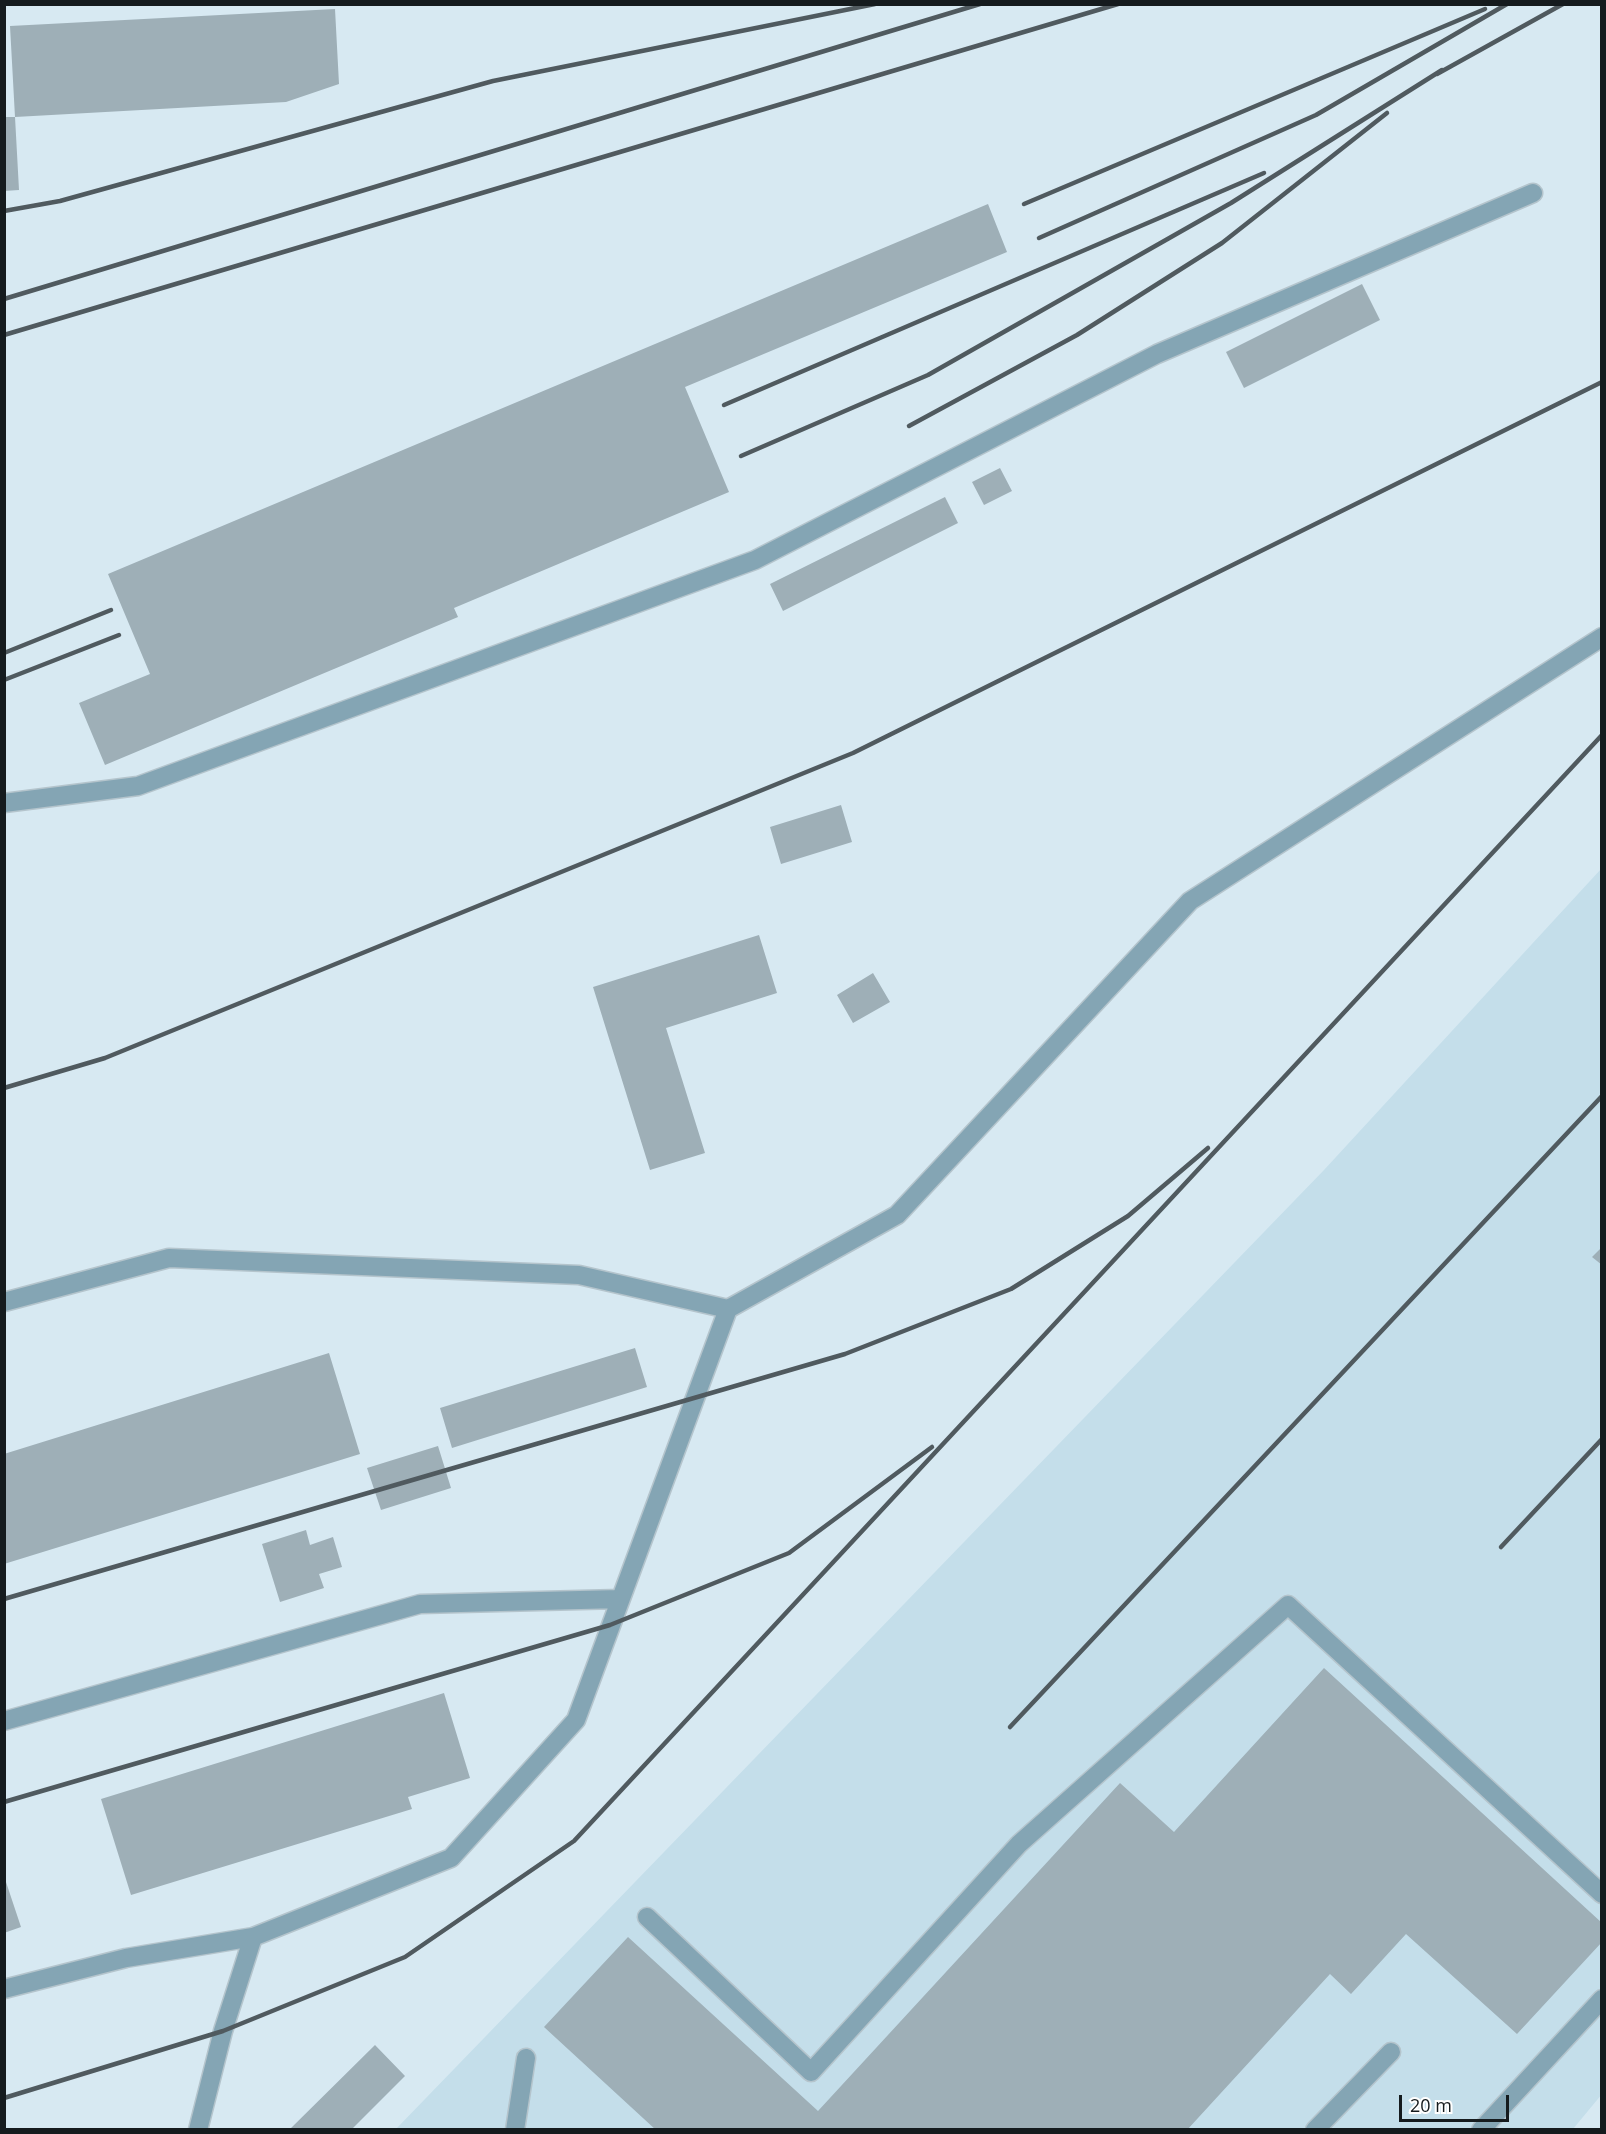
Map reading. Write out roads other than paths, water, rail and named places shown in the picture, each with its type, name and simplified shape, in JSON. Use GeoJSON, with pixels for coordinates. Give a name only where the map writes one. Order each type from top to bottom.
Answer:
{"type":"FeatureCollection","features":[{"type":"Feature","properties":{"kind":"lane"},"geometry":{"type":"LineString","coordinates":[[4,802],[138,786],[755,560],[1157,354],[1533,193]]}},
{"type":"Feature","properties":{"kind":"lane"},"geometry":{"type":"LineString","coordinates":[[4,1989],[126,1958],[253,1936],[451,1858],[576,1720],[728,1309],[897,1215],[1190,901],[1602,637]]}},
{"type":"Feature","properties":{"kind":"lane"},"geometry":{"type":"LineString","coordinates":[[4,1302],[170,1258],[579,1275],[728,1309]]}},
{"type":"Feature","properties":{"kind":"lane"},"geometry":{"type":"LineString","coordinates":[[4,1721],[420,1604],[620,1599]]}},
{"type":"Feature","properties":{"kind":"lane"},"geometry":{"type":"LineString","coordinates":[[647,1917],[811,2072],[1019,1844],[1288,1605],[1602,1894]]}},
{"type":"Feature","properties":{"kind":"lane"},"geometry":{"type":"LineString","coordinates":[[198,2130],[223,2031],[253,1936]]}},
{"type":"Feature","properties":{"kind":"lane"},"geometry":{"type":"LineString","coordinates":[[1481,2130],[1602,1999]]}},
{"type":"Feature","properties":{"kind":"lane"},"geometry":{"type":"LineString","coordinates":[[1315,2130],[1391,2052]]}},
{"type":"Feature","properties":{"kind":"lane"},"geometry":{"type":"LineString","coordinates":[[515,2130],[526,2058]]}},
{"type":"Feature","properties":{"kind":"railway"},"geometry":{"type":"LineString","coordinates":[[4,211],[60,201],[493,81],[875,4]]}},
{"type":"Feature","properties":{"kind":"railway"},"geometry":{"type":"LineString","coordinates":[[4,299],[980,4]]}},
{"type":"Feature","properties":{"kind":"railway"},"geometry":{"type":"LineString","coordinates":[[4,335],[1118,4]]}},
{"type":"Feature","properties":{"kind":"railway"},"geometry":{"type":"LineString","coordinates":[[1039,238],[1316,115],[1507,4]]}},
{"type":"Feature","properties":{"kind":"railway"},"geometry":{"type":"LineString","coordinates":[[1437,74],[1563,4]]}},
{"type":"Feature","properties":{"kind":"railway"},"geometry":{"type":"LineString","coordinates":[[1024,204],[1485,9]]}},
{"type":"Feature","properties":{"kind":"railway"},"geometry":{"type":"LineString","coordinates":[[741,456],[928,375],[1231,203],[1442,70]]}},
{"type":"Feature","properties":{"kind":"railway"},"geometry":{"type":"LineString","coordinates":[[909,426],[1077,335],[1222,243],[1387,113]]}},
{"type":"Feature","properties":{"kind":"railway"},"geometry":{"type":"LineString","coordinates":[[724,405],[1264,173]]}},
{"type":"Feature","properties":{"kind":"railway"},"geometry":{"type":"LineString","coordinates":[[4,1088],[105,1058],[853,753],[1602,382]]}},
{"type":"Feature","properties":{"kind":"railway"},"geometry":{"type":"LineString","coordinates":[[4,653],[111,610]]}},
{"type":"Feature","properties":{"kind":"railway"},"geometry":{"type":"LineString","coordinates":[[4,680],[119,635]]}},
{"type":"Feature","properties":{"kind":"railway"},"geometry":{"type":"LineString","coordinates":[[4,2098],[223,2031],[405,1957],[574,1841],[1602,735]]}},
{"type":"Feature","properties":{"kind":"railway"},"geometry":{"type":"LineString","coordinates":[[1010,1727],[1602,1096]]}},
{"type":"Feature","properties":{"kind":"railway"},"geometry":{"type":"LineString","coordinates":[[4,1599],[845,1354],[1011,1289],[1128,1216],[1208,1148]]}},
{"type":"Feature","properties":{"kind":"railway"},"geometry":{"type":"LineString","coordinates":[[1501,1547],[1602,1439]]}},
{"type":"Feature","properties":{"kind":"railway"},"geometry":{"type":"LineString","coordinates":[[4,1802],[610,1625],[789,1553],[932,1447]]}}]}
